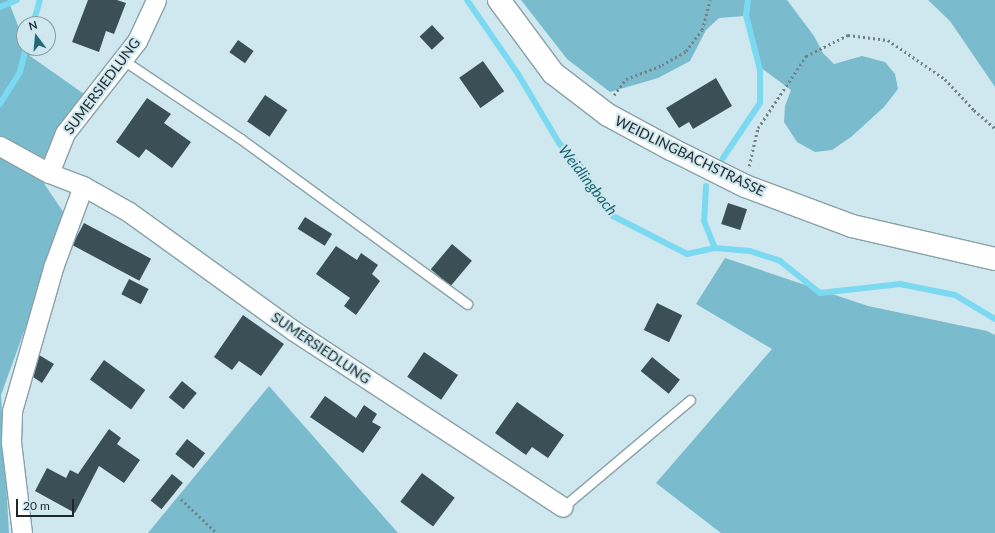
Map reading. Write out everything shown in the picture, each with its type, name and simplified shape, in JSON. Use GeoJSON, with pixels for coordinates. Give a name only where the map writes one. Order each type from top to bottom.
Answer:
{"type":"FeatureCollection","features":[{"type":"Feature","properties":{"kind":"main road","name":"WEIDLINGBACHSTRASSE"},"geometry":{"type":"LineString","coordinates":[[499,0],[553,73],[608,115],[745,186],[852,226],[995,259]]}},
{"type":"Feature","properties":{"kind":"street","name":"SUMERSIEDLUNG"},"geometry":{"type":"LineString","coordinates":[[49,174],[65,134],[137,41],[156,0]]}},
{"type":"Feature","properties":{"kind":"street","name":"SUMERSIEDLUNG"},"geometry":{"type":"LineString","coordinates":[[0,146],[49,174],[83,186],[129,212],[294,331],[563,507]]}},
{"type":"Feature","properties":{"kind":"street"},"geometry":{"type":"LineString","coordinates":[[22,533],[11,442],[12,411],[54,265],[83,186]]}},
{"type":"Feature","properties":{"kind":"lane"},"geometry":{"type":"LineString","coordinates":[[122,60],[241,139],[467,304]]}},
{"type":"Feature","properties":{"kind":"lane"},"geometry":{"type":"LineString","coordinates":[[563,507],[690,400]]}},
{"type":"Feature","properties":{"kind":"path"},"geometry":{"type":"LineString","coordinates":[[608,115],[613,96],[626,79],[662,66],[686,51],[702,30],[710,0]]}},
{"type":"Feature","properties":{"kind":"path"},"geometry":{"type":"LineString","coordinates":[[745,186],[758,128],[806,56],[848,35],[888,40],[945,79],[974,110],[995,128]]}},
{"type":"Feature","properties":{"kind":"path"},"geometry":{"type":"LineString","coordinates":[[181,499],[217,533]]}},
{"type":"Feature","properties":{"kind":"shaded area"},"geometry":{"type":"Polygon","coordinates":[[[0,0],[8,0],[16,20],[16,56],[30,56],[87,96],[37,173],[66,216],[1,395],[9,533],[0,533],[0,0]]]}},
{"type":"Feature","properties":{"kind":"shaded area"},"geometry":{"type":"Polygon","coordinates":[[[521,0],[787,0],[814,36],[823,53],[834,64],[862,56],[885,62],[895,74],[898,89],[884,107],[851,137],[832,150],[815,152],[797,142],[784,122],[785,106],[791,90],[756,64],[744,16],[719,18],[706,30],[690,61],[658,78],[610,92],[567,59],[521,0]]]}},
{"type":"Feature","properties":{"kind":"shaded area"},"geometry":{"type":"Polygon","coordinates":[[[928,0],[995,0],[995,87],[950,21],[928,0]]]}},
{"type":"Feature","properties":{"kind":"shaded area"},"geometry":{"type":"Polygon","coordinates":[[[725,258],[868,306],[987,331],[995,335],[995,533],[721,533],[656,483],[772,349],[696,304],[725,258]]]}},
{"type":"Feature","properties":{"kind":"shaded area"},"geometry":{"type":"Polygon","coordinates":[[[269,386],[398,533],[148,533],[269,386]]]}},
{"type":"Feature","properties":{"kind":"building"},"geometry":{"type":"Polygon","coordinates":[[[88,0],[117,0],[126,3],[114,34],[106,31],[99,52],[72,42],[88,0]]]}},
{"type":"Feature","properties":{"kind":"building"},"geometry":{"type":"Polygon","coordinates":[[[432,25],[444,38],[432,50],[420,37],[432,25]]]}},
{"type":"Feature","properties":{"kind":"building"},"geometry":{"type":"Polygon","coordinates":[[[238,40],[254,51],[245,63],[229,52],[238,40]]]}},
{"type":"Feature","properties":{"kind":"building"},"geometry":{"type":"Polygon","coordinates":[[[483,61],[504,91],[480,108],[459,78],[483,61]]]}},
{"type":"Feature","properties":{"kind":"building"},"geometry":{"type":"Polygon","coordinates":[[[716,78],[732,106],[693,129],[689,122],[679,128],[666,108],[716,78]]]}},
{"type":"Feature","properties":{"kind":"building"},"geometry":{"type":"Polygon","coordinates":[[[265,95],[287,110],[269,137],[247,122],[265,95]]]}},
{"type":"Feature","properties":{"kind":"building"},"geometry":{"type":"Polygon","coordinates":[[[147,98],[171,114],[164,123],[191,142],[172,168],[146,149],[139,158],[116,142],[147,98]]]}},
{"type":"Feature","properties":{"kind":"building"},"geometry":{"type":"Polygon","coordinates":[[[728,203],[747,209],[740,230],[721,224],[728,203]]]}},
{"type":"Feature","properties":{"kind":"building"},"geometry":{"type":"Polygon","coordinates":[[[305,217],[332,234],[325,246],[298,229],[305,217]]]}},
{"type":"Feature","properties":{"kind":"building"},"geometry":{"type":"Polygon","coordinates":[[[84,223],[151,259],[139,281],[72,245],[84,223]]]}},
{"type":"Feature","properties":{"kind":"building"},"geometry":{"type":"Polygon","coordinates":[[[452,244],[472,261],[451,286],[431,269],[452,244]]]}},
{"type":"Feature","properties":{"kind":"building"},"geometry":{"type":"Polygon","coordinates":[[[336,246],[357,260],[361,253],[378,265],[372,274],[380,281],[356,315],[344,306],[350,298],[316,274],[336,246]]]}},
{"type":"Feature","properties":{"kind":"building"},"geometry":{"type":"Polygon","coordinates":[[[129,279],[149,289],[141,304],[121,294],[129,279]]]}},
{"type":"Feature","properties":{"kind":"building"},"geometry":{"type":"Polygon","coordinates":[[[657,303],[682,315],[669,342],[644,330],[657,303]]]}},
{"type":"Feature","properties":{"kind":"building"},"geometry":{"type":"Polygon","coordinates":[[[243,315],[284,344],[261,376],[239,361],[232,370],[214,357],[243,315]]]}},
{"type":"Feature","properties":{"kind":"building"},"geometry":{"type":"Polygon","coordinates":[[[424,352],[458,375],[441,400],[407,377],[424,352]]]}},
{"type":"Feature","properties":{"kind":"building"},"geometry":{"type":"Polygon","coordinates":[[[39,355],[54,364],[42,383],[33,377],[39,355]]]}},
{"type":"Feature","properties":{"kind":"building"},"geometry":{"type":"Polygon","coordinates":[[[652,357],[680,380],[669,394],[641,371],[652,357]]]}},
{"type":"Feature","properties":{"kind":"building"},"geometry":{"type":"Polygon","coordinates":[[[104,360],[145,390],[131,409],[90,379],[104,360]]]}},
{"type":"Feature","properties":{"kind":"building"},"geometry":{"type":"Polygon","coordinates":[[[182,381],[197,393],[184,409],[169,397],[182,381]]]}},
{"type":"Feature","properties":{"kind":"building"},"geometry":{"type":"Polygon","coordinates":[[[325,396],[356,418],[364,405],[377,414],[372,422],[381,427],[363,453],[310,417],[325,396]]]}},
{"type":"Feature","properties":{"kind":"building"},"geometry":{"type":"Polygon","coordinates":[[[517,402],[564,435],[548,458],[532,447],[526,455],[495,433],[517,402]]]}},
{"type":"Feature","properties":{"kind":"building"},"geometry":{"type":"Polygon","coordinates":[[[109,429],[121,438],[117,444],[140,460],[124,483],[99,466],[75,513],[35,491],[47,468],[66,478],[70,470],[78,474],[109,429]]]}},
{"type":"Feature","properties":{"kind":"building"},"geometry":{"type":"Polygon","coordinates":[[[187,439],[205,453],[193,468],[175,454],[187,439]]]}},
{"type":"Feature","properties":{"kind":"building"},"geometry":{"type":"Polygon","coordinates":[[[422,473],[455,498],[433,526],[400,502],[422,473]]]}},
{"type":"Feature","properties":{"kind":"building"},"geometry":{"type":"Polygon","coordinates":[[[172,474],[183,483],[161,509],[151,500],[172,474]]]}},
{"type":"Feature","properties":{"kind":"waterway"},"geometry":{"type":"LineString","coordinates":[[0,7],[17,0]]}},
{"type":"Feature","properties":{"kind":"waterway"},"geometry":{"type":"LineString","coordinates":[[35,16],[40,0]]}},
{"type":"Feature","properties":{"kind":"waterway","name":"Weidlingbach"},"geometry":{"type":"LineString","coordinates":[[467,0],[518,74],[559,143],[580,166],[613,216],[687,254],[715,248],[750,251],[780,261],[820,293],[900,284],[955,295],[995,319]]}},
{"type":"Feature","properties":{"kind":"waterway"},"geometry":{"type":"LineString","coordinates":[[723,158],[760,103],[760,70],[746,15],[748,0]]}},
{"type":"Feature","properties":{"kind":"waterway"},"geometry":{"type":"LineString","coordinates":[[0,104],[20,72],[24,56]]}},
{"type":"Feature","properties":{"kind":"waterway"},"geometry":{"type":"LineString","coordinates":[[706,186],[704,221],[715,248]]}}]}
